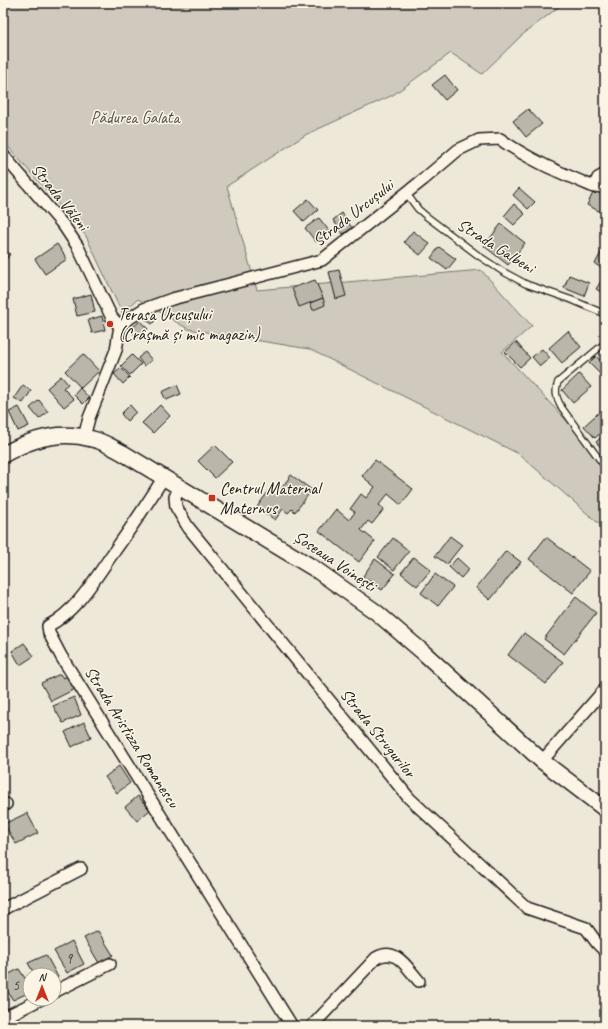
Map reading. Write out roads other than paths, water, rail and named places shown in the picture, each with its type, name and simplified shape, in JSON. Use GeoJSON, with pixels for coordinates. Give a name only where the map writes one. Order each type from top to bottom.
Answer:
{"type":"FeatureCollection","features":[{"type":"Feature","properties":{"kind":"main road","name":"Șoseaua Voinești"},"geometry":{"type":"LineString","coordinates":[[3,455],[13,449],[44,438],[61,436],[84,437],[103,442],[164,477],[315,569],[376,612],[424,653],[542,761],[605,809]]}},
{"type":"Feature","properties":{"kind":"street","name":"Strada Urcușului"},"geometry":{"type":"LineString","coordinates":[[120,326],[144,309],[172,299],[322,260],[458,150],[478,140],[500,138],[512,148],[552,170],[594,187]]}},
{"type":"Feature","properties":{"kind":"street","name":"Strada Văleni"},"geometry":{"type":"LineString","coordinates":[[3,155],[64,226],[78,247],[112,318],[120,326]]}},
{"type":"Feature","properties":{"kind":"street"},"geometry":{"type":"LineString","coordinates":[[594,187],[598,178],[605,174]]}},
{"type":"Feature","properties":{"kind":"street"},"geometry":{"type":"LineString","coordinates":[[84,437],[89,418],[116,350],[120,326]]}},
{"type":"Feature","properties":{"kind":"street","name":"Strada Aristizza Romanescu"},"geometry":{"type":"LineString","coordinates":[[164,477],[126,535],[80,600],[56,622],[48,626],[49,634],[292,1026]]}},
{"type":"Feature","properties":{"kind":"street","name":"Strada Strugurilor"},"geometry":{"type":"LineString","coordinates":[[180,487],[175,497],[176,507],[188,527],[409,798],[527,908],[586,928],[605,951]]}},
{"type":"Feature","properties":{"kind":"street"},"geometry":{"type":"LineString","coordinates":[[542,761],[605,689]]}},
{"type":"Feature","properties":{"kind":"street"},"geometry":{"type":"LineString","coordinates":[[3,909],[81,869]]}},
{"type":"Feature","properties":{"kind":"street"},"geometry":{"type":"LineString","coordinates":[[316,1025],[376,958],[382,954],[387,953],[397,957],[419,981]]}},
{"type":"Feature","properties":{"kind":"street"},"geometry":{"type":"LineString","coordinates":[[62,988],[110,964]]}},
{"type":"Feature","properties":{"kind":"street"},"geometry":{"type":"LineString","coordinates":[[3,1018],[25,1007]]}},
{"type":"Feature","properties":{"kind":"lane"},"geometry":{"type":"LineString","coordinates":[[594,187],[605,192]]}},
{"type":"Feature","properties":{"kind":"lane","name":"Strada Galbeni"},"geometry":{"type":"LineString","coordinates":[[406,193],[418,209],[426,216],[502,271],[526,284],[572,300],[605,314]]}},
{"type":"Feature","properties":{"kind":"lane"},"geometry":{"type":"LineString","coordinates":[[604,465],[562,408],[555,390],[558,382],[605,343]]}},
{"type":"Feature","properties":{"kind":"place","name":"Terasa Urcușului (Crâșmă și mic magazin)"},"geometry":{"type":"Point","coordinates":[110,324]}},
{"type":"Feature","properties":{"kind":"place","name":"Centrul Maternal Maternus"},"geometry":{"type":"Point","coordinates":[212,498]}},
{"type":"Feature","properties":{"kind":"park label","name":"Pădurea Galata"},"geometry":{"type":"Point","coordinates":[135,117]}}]}
